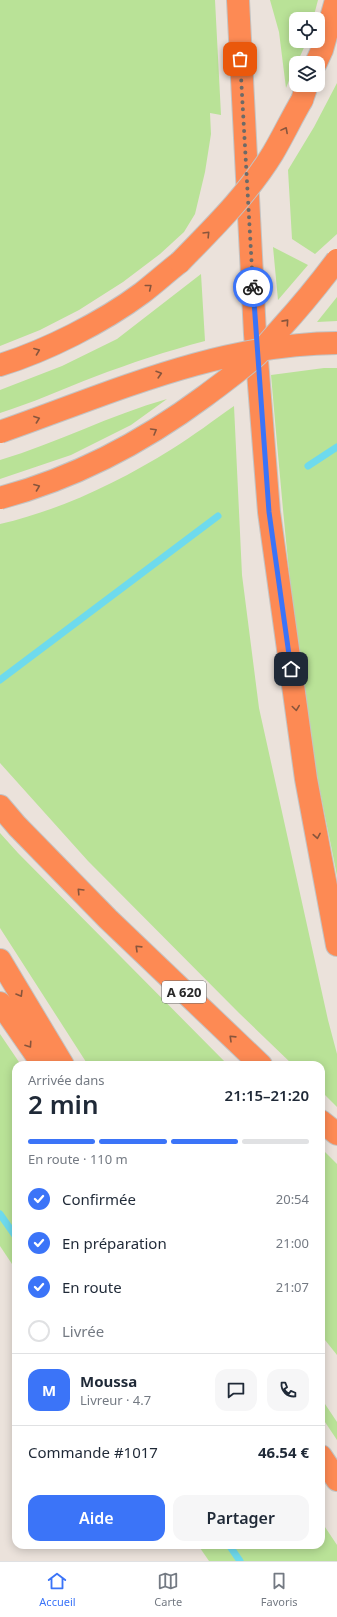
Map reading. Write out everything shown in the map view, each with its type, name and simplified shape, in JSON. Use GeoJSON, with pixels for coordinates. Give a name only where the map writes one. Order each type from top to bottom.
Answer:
{"type":"FeatureCollection","features":[{"type":"Feature","properties":{"kind":"highway"},"geometry":{"type":"LineString","coordinates":[[238,0],[255,334],[269,512],[306,779],[337,945]]}},
{"type":"Feature","properties":{"kind":"highway"},"geometry":{"type":"LineString","coordinates":[[319,56],[336,0]]}},
{"type":"Feature","properties":{"kind":"highway"},"geometry":{"type":"LineString","coordinates":[[0,365],[51,346],[97,321],[141,293],[180,262],[220,221],[249,186],[272,154],[305,92]]}},
{"type":"Feature","properties":{"kind":"highway"},"geometry":{"type":"LineString","coordinates":[[0,498],[28,491],[75,473],[158,429],[196,403],[257,354],[312,294],[337,260]]}},
{"type":"Feature","properties":{"kind":"highway"},"geometry":{"type":"LineString","coordinates":[[0,432],[154,375],[195,364],[246,351],[291,345],[337,343]]}},
{"type":"Feature","properties":{"kind":"highway","name":"A 620"},"geometry":{"type":"LineString","coordinates":[[0,806],[17,826],[108,919],[257,1061]]}},
{"type":"Feature","properties":{"kind":"highway"},"geometry":{"type":"LineString","coordinates":[[0,960],[61,1061]]}},
{"type":"Feature","properties":{"kind":"highway"},"geometry":{"type":"LineString","coordinates":[[0,1003],[40,1061]]}},
{"type":"Feature","properties":{"kind":"highway"},"geometry":{"type":"LineString","coordinates":[[325,1124],[337,1134]]}},
{"type":"Feature","properties":{"kind":"highway"},"geometry":{"type":"LineString","coordinates":[[325,1462],[337,1480]]}},
{"type":"Feature","properties":{"kind":"green space"},"geometry":{"type":"Polygon","coordinates":[[[0,0],[215,0],[221,115],[210,113],[211,134],[205,172],[195,214],[184,232],[160,254],[123,282],[79,310],[40,330],[0,346],[0,0]]]}},
{"type":"Feature","properties":{"kind":"green space"},"geometry":{"type":"Polygon","coordinates":[[[270,0],[318,0],[315,12],[289,12],[289,48],[304,48],[300,56],[289,56],[289,80],[286,88],[279,32],[270,0]]]}},
{"type":"Feature","properties":{"kind":"green space"},"geometry":{"type":"Polygon","coordinates":[[[337,83],[337,234],[315,254],[292,239],[288,170],[314,127],[337,83]]]}},
{"type":"Feature","properties":{"kind":"green space"},"geometry":{"type":"Polygon","coordinates":[[[273,247],[308,265],[278,300],[273,247]]]}},
{"type":"Feature","properties":{"kind":"green space"},"geometry":{"type":"Polygon","coordinates":[[[201,274],[205,341],[122,367],[0,413],[0,390],[62,366],[117,339],[201,274]]]}},
{"type":"Feature","properties":{"kind":"green space"},"geometry":{"type":"Polygon","coordinates":[[[337,297],[337,321],[317,322],[337,297]]]}},
{"type":"Feature","properties":{"kind":"green space"},"geometry":{"type":"Polygon","coordinates":[[[324,368],[337,368],[337,876],[315,764],[305,702],[288,562],[271,375],[324,368]]]}},
{"type":"Feature","properties":{"kind":"green space"},"geometry":{"type":"Polygon","coordinates":[[[167,399],[131,425],[71,455],[0,479],[0,460],[42,446],[125,413],[167,399]]]}},
{"type":"Feature","properties":{"kind":"green space"},"geometry":{"type":"Polygon","coordinates":[[[234,406],[242,575],[259,708],[328,1020],[337,1054],[337,1107],[325,1095],[325,1061],[289,1061],[88,861],[0,763],[0,524],[45,511],[89,494],[131,473],[196,433],[234,406]]]}},
{"type":"Feature","properties":{"kind":"green space"},"geometry":{"type":"Polygon","coordinates":[[[0,833],[224,1061],[85,1061],[0,928],[0,833]]]}},
{"type":"Feature","properties":{"kind":"green space"},"geometry":{"type":"Polygon","coordinates":[[[0,1034],[18,1061],[12,1061],[12,1264],[0,1246],[0,1034]]]}},
{"type":"Feature","properties":{"kind":"green space"},"geometry":{"type":"Polygon","coordinates":[[[325,1152],[337,1164],[337,1355],[325,1340],[325,1152]]]}},
{"type":"Feature","properties":{"kind":"green space"},"geometry":{"type":"Polygon","coordinates":[[[325,1404],[337,1422],[337,1440],[325,1422],[325,1404]]]}},
{"type":"Feature","properties":{"kind":"green space"},"geometry":{"type":"Polygon","coordinates":[[[325,1527],[337,1545],[337,1561],[209,1561],[201,1549],[325,1549],[325,1527]]]}},
{"type":"Feature","properties":{"kind":"waterway"},"geometry":{"type":"LineString","coordinates":[[308,466],[337,447]]}},
{"type":"Feature","properties":{"kind":"waterway"},"geometry":{"type":"LineString","coordinates":[[0,680],[218,516]]}},
{"type":"Feature","properties":{"kind":"waterway"},"geometry":{"type":"LineString","coordinates":[[0,1214],[12,1231]]}},
{"type":"Feature","properties":{"kind":"waterway"},"geometry":{"type":"LineString","coordinates":[[232,1549],[240,1561]]}},
{"type":"Feature","properties":{"kind":"way so far"},"geometry":{"type":"LineString","coordinates":[[240,59],[253,287]]}},
{"type":"Feature","properties":{"kind":"route"},"geometry":{"type":"LineString","coordinates":[[253,287],[255,334],[269,512],[291,669]]}}]}
